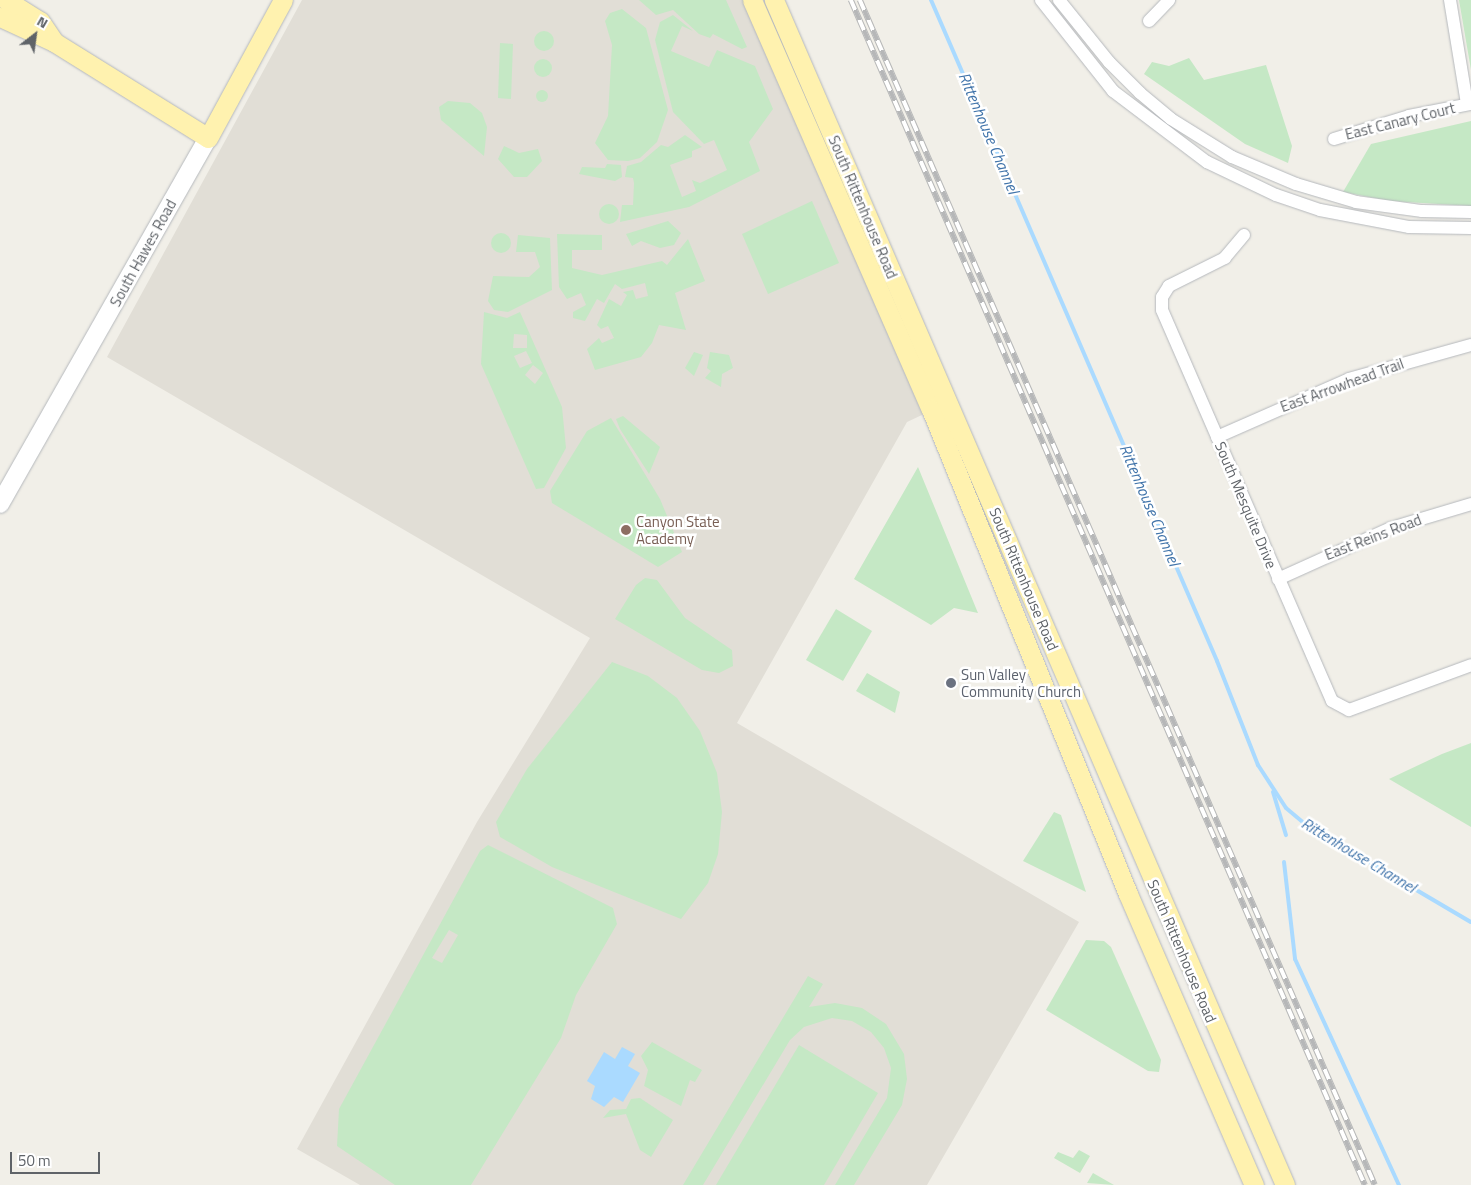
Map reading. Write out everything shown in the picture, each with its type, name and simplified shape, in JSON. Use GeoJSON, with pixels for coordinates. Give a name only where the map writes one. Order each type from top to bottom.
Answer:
{"type":"FeatureCollection","features":[{"type":"Feature","properties":{"kind":"main road"},"geometry":{"type":"LineString","coordinates":[[6,0],[40,21],[54,42]]}},
{"type":"Feature","properties":{"kind":"main road","name":"South Hawes Road"},"geometry":{"type":"LineString","coordinates":[[0,504],[208,138],[283,0]]}},
{"type":"Feature","properties":{"kind":"main road","name":"South Rittenhouse Road"},"geometry":{"type":"LineString","coordinates":[[752,0],[938,427],[1130,898],[1254,1185]]}},
{"type":"Feature","properties":{"kind":"main road","name":"South Rittenhouse Road"},"geometry":{"type":"LineString","coordinates":[[774,0],[1284,1185]]}},
{"type":"Feature","properties":{"kind":"main road"},"geometry":{"type":"LineString","coordinates":[[0,17],[54,42],[208,138]]}},
{"type":"Feature","properties":{"kind":"main road"},"geometry":{"type":"LineString","coordinates":[[817,148],[835,141]]}},
{"type":"Feature","properties":{"kind":"main road"},"geometry":{"type":"LineString","coordinates":[[1130,898],[1155,888]]}},
{"type":"Feature","properties":{"kind":"street"},"geometry":{"type":"LineString","coordinates":[[1041,0],[1113,91],[1177,143],[1223,170],[1320,210],[1409,227],[1471,228]]}},
{"type":"Feature","properties":{"kind":"street"},"geometry":{"type":"LineString","coordinates":[[1059,0],[1109,62],[1140,93],[1171,119],[1232,157],[1296,184],[1356,202],[1422,211],[1471,212]]}},
{"type":"Feature","properties":{"kind":"street"},"geometry":{"type":"LineString","coordinates":[[1149,21],[1169,0]]}},
{"type":"Feature","properties":{"kind":"street"},"geometry":{"type":"LineString","coordinates":[[1450,0],[1469,104]]}},
{"type":"Feature","properties":{"kind":"street","name":"East Canary Court"},"geometry":{"type":"LineString","coordinates":[[1334,139],[1358,129],[1469,104]]}},
{"type":"Feature","properties":{"kind":"street","name":"South Mesquite Drive"},"geometry":{"type":"LineString","coordinates":[[1244,236],[1226,258],[1169,286],[1162,297],[1162,310],[1332,701],[1340,709],[1361,707],[1471,665]]}},
{"type":"Feature","properties":{"kind":"street","name":"East Arrowhead Trail"},"geometry":{"type":"LineString","coordinates":[[1217,436],[1349,379],[1471,345]]}},
{"type":"Feature","properties":{"kind":"street","name":"East Reins Road"},"geometry":{"type":"LineString","coordinates":[[1278,579],[1391,528],[1471,504]]}},
{"type":"Feature","properties":{"kind":"shaded area","name":"Canyon State Academy"},"geometry":{"type":"Polygon","coordinates":[[[302,0],[743,0],[924,414],[907,422],[737,723],[1079,922],[927,1185],[360,1185],[297,1149],[477,822],[590,638],[107,357],[302,0]]]}},
{"type":"Feature","properties":{"kind":"green space"},"geometry":{"type":"Polygon","coordinates":[[[639,0],[726,0],[747,47],[742,49],[713,34],[710,38],[699,34],[673,10],[656,15],[639,0]]]}},
{"type":"Feature","properties":{"kind":"green space"},"geometry":{"type":"Polygon","coordinates":[[[1459,0],[1471,0],[1471,70],[1459,0]]]}},
{"type":"Feature","properties":{"kind":"green space"},"geometry":{"type":"Polygon","coordinates":[[[622,9],[646,28],[668,110],[657,142],[640,158],[628,161],[608,160],[595,143],[608,116],[612,45],[605,21],[610,13],[622,9]]]}},
{"type":"Feature","properties":{"kind":"green space"},"geometry":{"type":"Polygon","coordinates":[[[673,15],[693,31],[682,26],[671,51],[709,67],[717,50],[755,66],[773,109],[749,142],[760,171],[689,207],[620,222],[622,205],[633,205],[634,183],[633,178],[625,177],[627,166],[641,162],[661,145],[668,147],[685,135],[702,147],[692,151],[692,157],[670,165],[682,197],[696,191],[692,180],[700,183],[727,170],[714,140],[704,144],[673,112],[655,40],[660,22],[673,15]]]}},
{"type":"Feature","properties":{"kind":"green space"},"geometry":{"type":"Polygon","coordinates":[[[544,31],[551,34],[554,41],[551,48],[544,51],[537,48],[534,41],[537,34],[544,31]]]}},
{"type":"Feature","properties":{"kind":"green space"},"geometry":{"type":"Polygon","coordinates":[[[500,43],[513,44],[511,99],[498,98],[500,43]]]}},
{"type":"Feature","properties":{"kind":"green space"},"geometry":{"type":"Polygon","coordinates":[[[1189,58],[1204,80],[1266,65],[1292,146],[1288,163],[1245,144],[1144,74],[1152,62],[1169,66],[1189,58]]]}},
{"type":"Feature","properties":{"kind":"green space"},"geometry":{"type":"Polygon","coordinates":[[[543,59],[550,61],[552,68],[550,75],[543,77],[536,75],[534,68],[536,61],[543,59]]]}},
{"type":"Feature","properties":{"kind":"green space"},"geometry":{"type":"Polygon","coordinates":[[[544,90],[547,91],[547,101],[540,102],[537,101],[536,94],[537,91],[544,90]]]}},
{"type":"Feature","properties":{"kind":"green space"},"geometry":{"type":"Polygon","coordinates":[[[448,101],[470,103],[482,113],[487,127],[484,156],[441,120],[439,107],[448,101]]]}},
{"type":"Feature","properties":{"kind":"green space"},"geometry":{"type":"Polygon","coordinates":[[[1471,121],[1471,206],[1390,201],[1343,192],[1371,144],[1471,121]]]}},
{"type":"Feature","properties":{"kind":"green space"},"geometry":{"type":"Polygon","coordinates":[[[504,146],[519,153],[538,149],[542,161],[527,177],[514,177],[498,159],[504,146]]]}},
{"type":"Feature","properties":{"kind":"green space"},"geometry":{"type":"Polygon","coordinates":[[[607,164],[621,165],[622,177],[615,181],[579,174],[582,167],[605,168],[607,164]]]}},
{"type":"Feature","properties":{"kind":"green space"},"geometry":{"type":"Polygon","coordinates":[[[812,201],[839,263],[768,294],[742,234],[812,201]]]}},
{"type":"Feature","properties":{"kind":"green space"},"geometry":{"type":"Polygon","coordinates":[[[609,204],[616,207],[619,214],[616,221],[609,224],[602,221],[599,214],[602,207],[609,204]]]}},
{"type":"Feature","properties":{"kind":"green space"},"geometry":{"type":"Polygon","coordinates":[[[668,221],[681,233],[674,245],[660,248],[641,241],[632,246],[626,234],[668,221]]]}},
{"type":"Feature","properties":{"kind":"green space"},"geometry":{"type":"Polygon","coordinates":[[[497,233],[505,233],[511,239],[511,247],[505,253],[497,253],[491,247],[491,239],[497,233]]]}},
{"type":"Feature","properties":{"kind":"green space"},"geometry":{"type":"Polygon","coordinates":[[[557,234],[602,235],[602,250],[572,250],[572,268],[602,275],[662,261],[667,265],[688,239],[705,281],[675,293],[686,330],[659,325],[652,343],[641,357],[595,370],[587,349],[599,338],[602,343],[614,338],[608,326],[601,329],[597,325],[609,299],[621,306],[627,295],[623,292],[633,290],[636,299],[648,296],[645,283],[622,289],[615,284],[604,303],[597,299],[585,321],[573,318],[573,312],[586,305],[581,293],[567,299],[559,287],[557,234]]]}},
{"type":"Feature","properties":{"kind":"green space"},"geometry":{"type":"Polygon","coordinates":[[[518,235],[550,238],[552,290],[508,312],[494,310],[488,301],[493,276],[529,277],[540,267],[535,252],[516,252],[518,235]]]}},
{"type":"Feature","properties":{"kind":"green space"},"geometry":{"type":"Polygon","coordinates":[[[484,312],[507,318],[520,312],[562,407],[566,448],[544,488],[536,489],[481,364],[484,312]],[[514,334],[513,348],[527,348],[527,335],[514,334]],[[526,351],[514,356],[520,368],[532,363],[526,351]],[[533,365],[525,375],[535,384],[543,373],[533,365]]]}},
{"type":"Feature","properties":{"kind":"green space"},"geometry":{"type":"Polygon","coordinates":[[[694,352],[703,355],[694,376],[685,368],[694,352]]]}},
{"type":"Feature","properties":{"kind":"green space"},"geometry":{"type":"Polygon","coordinates":[[[710,352],[729,355],[733,368],[722,374],[721,387],[705,378],[711,371],[707,368],[710,352]]]}},
{"type":"Feature","properties":{"kind":"green space"},"geometry":{"type":"Polygon","coordinates":[[[623,416],[660,447],[649,474],[620,429],[616,419],[623,416]]]}},
{"type":"Feature","properties":{"kind":"green space"},"geometry":{"type":"Polygon","coordinates":[[[611,418],[660,499],[682,552],[658,567],[552,503],[550,491],[587,431],[611,418]]]}},
{"type":"Feature","properties":{"kind":"green space"},"geometry":{"type":"Polygon","coordinates":[[[918,467],[978,613],[954,608],[931,625],[854,579],[918,467]]]}},
{"type":"Feature","properties":{"kind":"green space"},"geometry":{"type":"Polygon","coordinates":[[[645,578],[657,580],[685,618],[732,650],[733,666],[719,673],[702,670],[615,619],[636,585],[645,578]]]}},
{"type":"Feature","properties":{"kind":"green space"},"geometry":{"type":"Polygon","coordinates":[[[836,609],[872,631],[843,681],[806,660],[836,609]]]}},
{"type":"Feature","properties":{"kind":"green space"},"geometry":{"type":"Polygon","coordinates":[[[612,662],[648,676],[677,698],[700,731],[717,773],[722,812],[718,854],[708,883],[681,919],[552,867],[500,837],[496,822],[527,769],[612,662]]]}},
{"type":"Feature","properties":{"kind":"green space"},"geometry":{"type":"Polygon","coordinates":[[[867,673],[900,692],[895,713],[856,691],[867,673]]]}},
{"type":"Feature","properties":{"kind":"green space"},"geometry":{"type":"Polygon","coordinates":[[[1471,743],[1471,827],[1389,779],[1442,754],[1471,743]]]}},
{"type":"Feature","properties":{"kind":"green space"},"geometry":{"type":"Polygon","coordinates":[[[1054,812],[1061,815],[1086,892],[1023,861],[1054,812]]]}},
{"type":"Feature","properties":{"kind":"green space"},"geometry":{"type":"Polygon","coordinates":[[[488,845],[613,908],[617,924],[576,995],[561,1038],[471,1185],[395,1185],[337,1146],[339,1109],[480,851],[488,845]],[[449,930],[432,958],[442,963],[458,935],[449,930]]]}},
{"type":"Feature","properties":{"kind":"green space"},"geometry":{"type":"Polygon","coordinates":[[[1086,940],[1104,941],[1111,947],[1161,1060],[1159,1072],[1148,1071],[1046,1010],[1086,940]]]}},
{"type":"Feature","properties":{"kind":"green space"},"geometry":{"type":"Polygon","coordinates":[[[808,976],[823,984],[809,1007],[835,1003],[862,1008],[886,1024],[904,1054],[907,1079],[902,1105],[854,1185],[835,1185],[887,1098],[891,1068],[884,1048],[871,1032],[852,1021],[832,1018],[804,1027],[790,1040],[703,1185],[683,1185],[808,976]]]}},
{"type":"Feature","properties":{"kind":"green space"},"geometry":{"type":"Polygon","coordinates":[[[652,1042],[702,1070],[695,1082],[690,1080],[681,1106],[644,1086],[648,1070],[641,1056],[652,1042]]]}},
{"type":"Feature","properties":{"kind":"green space"},"geometry":{"type":"Polygon","coordinates":[[[799,1045],[878,1093],[824,1185],[716,1185],[799,1045]]]}},
{"type":"Feature","properties":{"kind":"green space"},"geometry":{"type":"Polygon","coordinates":[[[640,1098],[673,1120],[651,1157],[640,1150],[626,1114],[603,1118],[610,1110],[626,1109],[631,1099],[640,1098]]]}},
{"type":"Feature","properties":{"kind":"green space"},"geometry":{"type":"Polygon","coordinates":[[[1079,1150],[1090,1156],[1080,1173],[1054,1158],[1058,1152],[1073,1158],[1079,1150]]]}},
{"type":"Feature","properties":{"kind":"green space"},"geometry":{"type":"Polygon","coordinates":[[[1093,1173],[1114,1185],[1087,1183],[1093,1173]]]}},
{"type":"Feature","properties":{"kind":"water"},"geometry":{"type":"Polygon","coordinates":[[[622,1047],[635,1054],[628,1066],[640,1073],[623,1102],[614,1097],[604,1107],[591,1099],[595,1086],[587,1081],[604,1052],[615,1059],[622,1047]]]}},
{"type":"Feature","properties":{"kind":"waterway","name":"Rittenhouse Channel"},"geometry":{"type":"LineString","coordinates":[[931,0],[1217,661],[1258,765],[1286,808],[1306,825],[1471,922]]}},
{"type":"Feature","properties":{"kind":"waterway"},"geometry":{"type":"LineString","coordinates":[[1273,792],[1286,835]]}},
{"type":"Feature","properties":{"kind":"waterway"},"geometry":{"type":"LineString","coordinates":[[1284,862],[1295,959],[1399,1185]]}},
{"type":"Feature","properties":{"kind":"railway"},"geometry":{"type":"LineString","coordinates":[[851,0],[1365,1185]]}},
{"type":"Feature","properties":{"kind":"railway"},"geometry":{"type":"LineString","coordinates":[[860,0],[1375,1185]]}},
{"type":"Feature","properties":{"kind":"place","name":"Canyon State Academy"},"geometry":{"type":"Point","coordinates":[626,530]}},
{"type":"Feature","properties":{"kind":"place","name":"Sun Valley Community Church"},"geometry":{"type":"Point","coordinates":[951,683]}}]}
